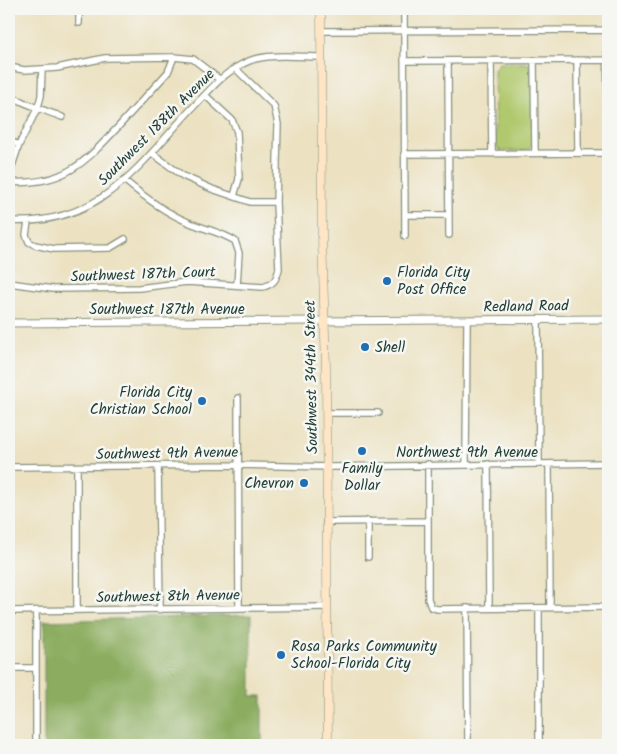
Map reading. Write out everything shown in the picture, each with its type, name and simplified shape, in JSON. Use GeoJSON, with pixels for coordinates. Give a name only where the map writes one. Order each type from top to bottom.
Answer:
{"type":"FeatureCollection","features":[{"type":"Feature","properties":{"kind":"main road","name":"Southwest 344th Street"},"geometry":{"type":"LineString","coordinates":[[321,9],[328,745]]}},
{"type":"Feature","properties":{"kind":"street"},"geometry":{"type":"LineString","coordinates":[[79,9],[79,23]]}},
{"type":"Feature","properties":{"kind":"street"},"geometry":{"type":"LineString","coordinates":[[404,9],[405,236]]}},
{"type":"Feature","properties":{"kind":"street"},"geometry":{"type":"LineString","coordinates":[[607,9],[608,129]]}},
{"type":"Feature","properties":{"kind":"street"},"geometry":{"type":"LineString","coordinates":[[321,31],[608,30]]}},
{"type":"Feature","properties":{"kind":"street"},"geometry":{"type":"LineString","coordinates":[[9,182],[40,181],[66,173],[92,156],[168,72],[174,57]]}},
{"type":"Feature","properties":{"kind":"street"},"geometry":{"type":"LineString","coordinates":[[9,67],[24,70],[42,70],[105,58],[174,57],[193,59],[218,79]]}},
{"type":"Feature","properties":{"kind":"street","name":"Southwest 188th Avenue"},"geometry":{"type":"LineString","coordinates":[[9,222],[28,222],[57,218],[83,210],[108,194],[152,153],[218,79],[250,60],[321,57]]}},
{"type":"Feature","properties":{"kind":"street"},"geometry":{"type":"LineString","coordinates":[[534,60],[535,153]]}},
{"type":"Feature","properties":{"kind":"street"},"geometry":{"type":"LineString","coordinates":[[578,60],[578,153]]}},
{"type":"Feature","properties":{"kind":"street"},"geometry":{"type":"LineString","coordinates":[[404,61],[608,60]]}},
{"type":"Feature","properties":{"kind":"street"},"geometry":{"type":"LineString","coordinates":[[448,61],[449,235]]}},
{"type":"Feature","properties":{"kind":"street"},"geometry":{"type":"LineString","coordinates":[[491,61],[492,154]]}},
{"type":"Feature","properties":{"kind":"street"},"geometry":{"type":"LineString","coordinates":[[152,153],[183,176],[212,189],[250,202],[276,202],[278,124],[274,106],[235,68]]}},
{"type":"Feature","properties":{"kind":"street"},"geometry":{"type":"LineString","coordinates":[[9,175],[18,145],[38,107],[41,96],[42,70]]}},
{"type":"Feature","properties":{"kind":"street"},"geometry":{"type":"LineString","coordinates":[[9,95],[24,104],[38,107],[62,117]]}},
{"type":"Feature","properties":{"kind":"street"},"geometry":{"type":"LineString","coordinates":[[205,95],[232,120],[237,132],[239,179],[234,196]]}},
{"type":"Feature","properties":{"kind":"street"},"geometry":{"type":"LineString","coordinates":[[9,141],[18,145]]}},
{"type":"Feature","properties":{"kind":"street"},"geometry":{"type":"LineString","coordinates":[[404,154],[608,153]]}},
{"type":"Feature","properties":{"kind":"street"},"geometry":{"type":"LineString","coordinates":[[124,180],[160,209],[188,222],[226,235],[235,242],[239,253],[237,285]]}},
{"type":"Feature","properties":{"kind":"street","name":"Southwest 187th Court"},"geometry":{"type":"LineString","coordinates":[[9,283],[53,289],[139,288],[187,282],[263,287],[271,285],[276,280],[279,269],[276,202]]}},
{"type":"Feature","properties":{"kind":"street"},"geometry":{"type":"LineString","coordinates":[[405,215],[449,215]]}},
{"type":"Feature","properties":{"kind":"street"},"geometry":{"type":"LineString","coordinates":[[28,222],[26,235],[29,242],[35,246],[54,250],[110,248],[125,239]]}},
{"type":"Feature","properties":{"kind":"street","name":"Redland Road"},"geometry":{"type":"LineString","coordinates":[[325,322],[608,319]]}},
{"type":"Feature","properties":{"kind":"street"},"geometry":{"type":"LineString","coordinates":[[466,464],[467,320]]}},
{"type":"Feature","properties":{"kind":"street"},"geometry":{"type":"LineString","coordinates":[[538,320],[539,464]]}},
{"type":"Feature","properties":{"kind":"street","name":"Southwest 187th Avenue"},"geometry":{"type":"LineString","coordinates":[[9,323],[325,322]]}},
{"type":"Feature","properties":{"kind":"street"},"geometry":{"type":"LineString","coordinates":[[238,398],[239,608]]}},
{"type":"Feature","properties":{"kind":"street"},"geometry":{"type":"LineString","coordinates":[[326,413],[378,413]]}},
{"type":"Feature","properties":{"kind":"street","name":"Northwest 9th Avenue"},"geometry":{"type":"LineString","coordinates":[[326,466],[608,463]]}},
{"type":"Feature","properties":{"kind":"street"},"geometry":{"type":"LineString","coordinates":[[428,464],[428,600],[432,607],[437,609],[608,607]]}},
{"type":"Feature","properties":{"kind":"street"},"geometry":{"type":"LineString","coordinates":[[488,464],[489,608]]}},
{"type":"Feature","properties":{"kind":"street"},"geometry":{"type":"LineString","coordinates":[[549,464],[550,607]]}},
{"type":"Feature","properties":{"kind":"street"},"geometry":{"type":"LineString","coordinates":[[76,466],[77,610]]}},
{"type":"Feature","properties":{"kind":"street"},"geometry":{"type":"LineString","coordinates":[[158,466],[160,610]]}},
{"type":"Feature","properties":{"kind":"street","name":"Southwest 9th Avenue"},"geometry":{"type":"LineString","coordinates":[[9,467],[326,466]]}},
{"type":"Feature","properties":{"kind":"street"},"geometry":{"type":"LineString","coordinates":[[368,521],[368,558]]}},
{"type":"Feature","properties":{"kind":"street"},"geometry":{"type":"LineString","coordinates":[[326,522],[428,521]]}},
{"type":"Feature","properties":{"kind":"street","name":"Southwest 8th Avenue"},"geometry":{"type":"LineString","coordinates":[[9,611],[327,607]]}},
{"type":"Feature","properties":{"kind":"street"},"geometry":{"type":"LineString","coordinates":[[467,608],[468,745]]}},
{"type":"Feature","properties":{"kind":"street"},"geometry":{"type":"LineString","coordinates":[[539,608],[539,745]]}},
{"type":"Feature","properties":{"kind":"street"},"geometry":{"type":"LineString","coordinates":[[36,611],[36,745]]}},
{"type":"Feature","properties":{"kind":"street"},"geometry":{"type":"LineString","coordinates":[[9,668],[36,668]]}},
{"type":"Feature","properties":{"kind":"green space"},"geometry":{"type":"Polygon","coordinates":[[[499,63],[525,63],[529,64],[532,70],[533,144],[526,151],[500,151],[495,144],[494,70],[499,63]]]}},
{"type":"Feature","properties":{"kind":"green space"},"geometry":{"type":"Polygon","coordinates":[[[251,615],[251,696],[262,696],[262,745],[44,745],[44,621],[251,615]]]}},
{"type":"Feature","properties":{"kind":"place","name":"Florida City Post Office"},"geometry":{"type":"Point","coordinates":[387,281]}},
{"type":"Feature","properties":{"kind":"place","name":"Shell"},"geometry":{"type":"Point","coordinates":[365,347]}},
{"type":"Feature","properties":{"kind":"place","name":"Florida City Christian School"},"geometry":{"type":"Point","coordinates":[202,401]}},
{"type":"Feature","properties":{"kind":"place","name":"Family Dollar"},"geometry":{"type":"Point","coordinates":[362,451]}},
{"type":"Feature","properties":{"kind":"place","name":"Chevron"},"geometry":{"type":"Point","coordinates":[304,483]}},
{"type":"Feature","properties":{"kind":"place","name":"Rosa Parks Community School-Florida City"},"geometry":{"type":"Point","coordinates":[281,655]}}]}
